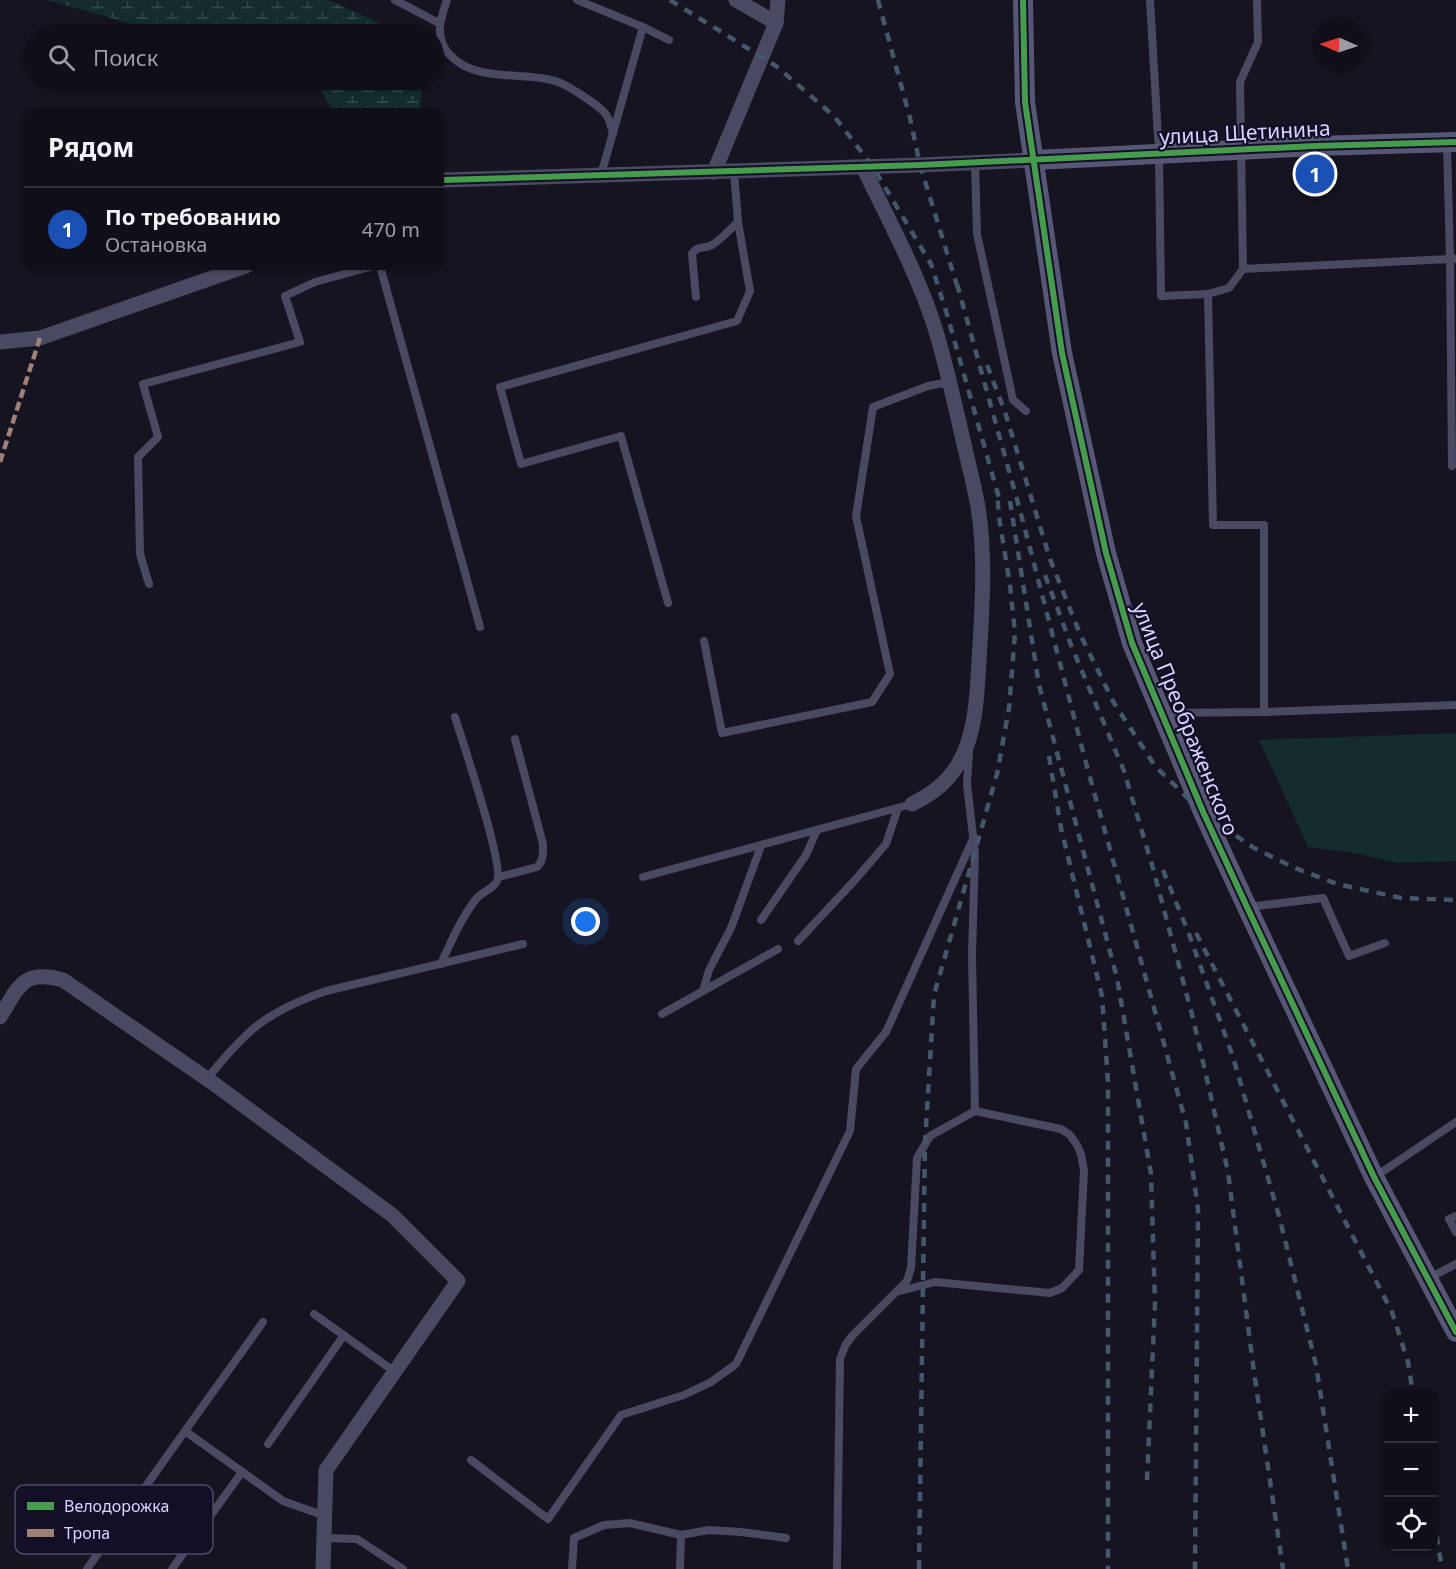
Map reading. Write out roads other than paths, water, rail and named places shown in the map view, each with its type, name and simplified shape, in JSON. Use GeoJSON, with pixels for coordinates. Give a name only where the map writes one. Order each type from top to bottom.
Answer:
{"type":"FeatureCollection","features":[{"type":"Feature","properties":{"kind":"street"},"geometry":{"type":"LineString","coordinates":[[736,0],[776,23]]}},
{"type":"Feature","properties":{"kind":"street"},"geometry":{"type":"LineString","coordinates":[[714,172],[776,23],[778,0]]}},
{"type":"Feature","properties":{"kind":"street","name":"улица Преображенского"},"geometry":{"type":"LineString","coordinates":[[1023,0],[1025,102],[1062,353],[1106,553],[1132,643],[1204,814],[1247,907],[1374,1177],[1456,1332]]}},
{"type":"Feature","properties":{"kind":"street","name":"улица Щетинина"},"geometry":{"type":"LineString","coordinates":[[1035,160],[1452,142]]}},
{"type":"Feature","properties":{"kind":"street"},"geometry":{"type":"LineString","coordinates":[[444,180],[1035,160]]}},
{"type":"Feature","properties":{"kind":"street"},"geometry":{"type":"LineString","coordinates":[[863,167],[909,260],[934,325],[978,508],[982,568],[977,690],[969,741],[958,764],[944,784],[932,794],[905,806]]}},
{"type":"Feature","properties":{"kind":"street"},"geometry":{"type":"LineString","coordinates":[[0,342],[40,338],[235,270]]}},
{"type":"Feature","properties":{"kind":"street"},"geometry":{"type":"LineString","coordinates":[[0,1017],[20,984],[33,977],[46,975],[63,980],[207,1079],[393,1215],[458,1281],[326,1470],[323,1569]]}},
{"type":"Feature","properties":{"kind":"lane"},"geometry":{"type":"LineString","coordinates":[[395,0],[405,2],[440,23],[447,0]]}},
{"type":"Feature","properties":{"kind":"lane"},"geometry":{"type":"LineString","coordinates":[[577,0],[669,40]]}},
{"type":"Feature","properties":{"kind":"lane"},"geometry":{"type":"LineString","coordinates":[[1150,0],[1159,154],[1161,296],[1208,294],[1229,288],[1243,269],[1240,82],[1257,42],[1257,0]]}},
{"type":"Feature","properties":{"kind":"lane"},"geometry":{"type":"LineString","coordinates":[[601,175],[643,27]]}},
{"type":"Feature","properties":{"kind":"lane"},"geometry":{"type":"LineString","coordinates":[[444,46],[459,65],[471,71],[541,78],[560,83],[607,115],[613,134]]}},
{"type":"Feature","properties":{"kind":"lane"},"geometry":{"type":"LineString","coordinates":[[1452,142],[1452,466]]}},
{"type":"Feature","properties":{"kind":"lane"},"geometry":{"type":"LineString","coordinates":[[975,163],[977,234],[1013,400],[1026,411]]}},
{"type":"Feature","properties":{"kind":"lane"},"geometry":{"type":"LineString","coordinates":[[668,603],[621,436],[521,464],[500,387],[737,321],[750,291],[738,222],[734,171]]}},
{"type":"Feature","properties":{"kind":"lane"},"geometry":{"type":"LineString","coordinates":[[696,297],[692,254],[694,250],[711,246],[738,222]]}},
{"type":"Feature","properties":{"kind":"lane"},"geometry":{"type":"LineString","coordinates":[[1243,269],[1453,259]]}},
{"type":"Feature","properties":{"kind":"lane"},"geometry":{"type":"LineString","coordinates":[[149,584],[140,554],[138,457],[158,437],[143,384],[300,342],[285,296],[315,282],[358,270]]}},
{"type":"Feature","properties":{"kind":"lane"},"geometry":{"type":"LineString","coordinates":[[381,270],[480,627]]}},
{"type":"Feature","properties":{"kind":"lane"},"geometry":{"type":"LineString","coordinates":[[1208,294],[1213,525],[1264,525],[1264,712]]}},
{"type":"Feature","properties":{"kind":"lane"},"geometry":{"type":"LineString","coordinates":[[704,641],[722,733],[872,702],[890,674],[856,516],[873,407],[928,386],[949,382]]}},
{"type":"Feature","properties":{"kind":"lane"},"geometry":{"type":"LineString","coordinates":[[1161,713],[1456,705]]}},
{"type":"Feature","properties":{"kind":"lane"},"geometry":{"type":"LineString","coordinates":[[441,964],[461,920],[478,897],[496,883],[499,869],[494,845],[455,717]]}},
{"type":"Feature","properties":{"kind":"lane"},"geometry":{"type":"LineString","coordinates":[[498,877],[537,867],[542,863],[543,844],[514,738]]}},
{"type":"Feature","properties":{"kind":"lane"},"geometry":{"type":"LineString","coordinates":[[969,741],[967,784],[973,839],[975,889],[972,954],[975,1111]]}},
{"type":"Feature","properties":{"kind":"lane"},"geometry":{"type":"LineString","coordinates":[[643,877],[905,806]]}},
{"type":"Feature","properties":{"kind":"lane"},"geometry":{"type":"LineString","coordinates":[[798,941],[886,844],[905,806]]}},
{"type":"Feature","properties":{"kind":"lane"},"geometry":{"type":"LineString","coordinates":[[761,920],[806,855],[817,830]]}},
{"type":"Feature","properties":{"kind":"lane"},"geometry":{"type":"LineString","coordinates":[[471,1460],[548,1519],[621,1415],[684,1395],[711,1382],[736,1364],[850,1131],[856,1069],[886,1032],[973,839]]}},
{"type":"Feature","properties":{"kind":"lane"},"geometry":{"type":"LineString","coordinates":[[704,991],[709,970],[731,928],[761,846]]}},
{"type":"Feature","properties":{"kind":"lane"},"geometry":{"type":"LineString","coordinates":[[1247,907],[1323,898],[1349,956],[1385,944]]}},
{"type":"Feature","properties":{"kind":"lane"},"geometry":{"type":"LineString","coordinates":[[207,1079],[246,1033],[295,1002],[326,991],[523,944]]}},
{"type":"Feature","properties":{"kind":"lane"},"geometry":{"type":"LineString","coordinates":[[662,1014],[778,949]]}},
{"type":"Feature","properties":{"kind":"lane"},"geometry":{"type":"LineString","coordinates":[[837,1569],[840,1359],[846,1344],[853,1335],[907,1281],[911,1268],[917,1158],[930,1136],[975,1111],[1061,1129],[1070,1135],[1081,1154],[1084,1171],[1079,1270],[1072,1280],[1062,1288],[1050,1293],[935,1282],[898,1292]]}},
{"type":"Feature","properties":{"kind":"lane"},"geometry":{"type":"LineString","coordinates":[[1374,1177],[1456,1122]]}},
{"type":"Feature","properties":{"kind":"lane"},"geometry":{"type":"LineString","coordinates":[[1456,1216],[1449,1219],[1456,1232]]}},
{"type":"Feature","properties":{"kind":"lane"},"geometry":{"type":"LineString","coordinates":[[1428,1278],[1456,1264]]}},
{"type":"Feature","properties":{"kind":"lane"},"geometry":{"type":"LineString","coordinates":[[314,1314],[395,1372]]}},
{"type":"Feature","properties":{"kind":"lane"},"geometry":{"type":"LineString","coordinates":[[147,1485],[263,1322]]}},
{"type":"Feature","properties":{"kind":"lane"},"geometry":{"type":"LineString","coordinates":[[268,1444],[344,1335]]}},
{"type":"Feature","properties":{"kind":"lane"},"geometry":{"type":"LineString","coordinates":[[185,1431],[283,1501],[325,1516]]}},
{"type":"Feature","properties":{"kind":"lane"},"geometry":{"type":"LineString","coordinates":[[213,1512],[242,1472]]}},
{"type":"Feature","properties":{"kind":"lane"},"geometry":{"type":"LineString","coordinates":[[572,1569],[574,1538],[604,1525],[630,1522],[681,1535],[709,1530],[786,1538]]}},
{"type":"Feature","properties":{"kind":"lane"},"geometry":{"type":"LineString","coordinates":[[680,1569],[681,1535]]}},
{"type":"Feature","properties":{"kind":"lane"},"geometry":{"type":"LineString","coordinates":[[324,1538],[357,1539],[403,1569]]}},
{"type":"Feature","properties":{"kind":"lane"},"geometry":{"type":"LineString","coordinates":[[87,1569],[98,1554]]}},
{"type":"Feature","properties":{"kind":"lane"},"geometry":{"type":"LineString","coordinates":[[172,1569],[183,1554]]}},
{"type":"Feature","properties":{"kind":"railway"},"geometry":{"type":"LineString","coordinates":[[670,0],[776,66],[834,116],[873,167],[931,264],[999,498]]}},
{"type":"Feature","properties":{"kind":"railway"},"geometry":{"type":"LineString","coordinates":[[878,0],[910,118],[920,165],[959,292]]}},
{"type":"Feature","properties":{"kind":"railway"},"geometry":{"type":"LineString","coordinates":[[957,284],[1186,1123],[1198,1209],[1195,1569]]}},
{"type":"Feature","properties":{"kind":"railway"},"geometry":{"type":"LineString","coordinates":[[987,365],[1005,412],[1050,559],[1080,634],[1114,703],[1155,766],[1204,814],[1254,848],[1295,868],[1337,884],[1401,898],[1456,900]]}},
{"type":"Feature","properties":{"kind":"railway"},"geometry":{"type":"LineString","coordinates":[[919,1569],[925,1143],[934,995],[997,774],[1009,708],[1015,633],[997,490]]}},
{"type":"Feature","properties":{"kind":"railway"},"geometry":{"type":"LineString","coordinates":[[1010,501],[1039,685],[1117,978],[1151,1174],[1155,1303],[1147,1480]]}},
{"type":"Feature","properties":{"kind":"railway"},"geometry":{"type":"LineString","coordinates":[[1045,575],[1071,645],[1124,771],[1193,1018],[1228,1172],[1283,1569]]}},
{"type":"Feature","properties":{"kind":"railway"},"geometry":{"type":"LineString","coordinates":[[1049,756],[1061,828],[1102,996],[1108,1082],[1108,1569]]}},
{"type":"Feature","properties":{"kind":"railway"},"geometry":{"type":"LineString","coordinates":[[1163,870],[1189,934],[1233,1057],[1279,1216],[1316,1365],[1348,1569]]}},
{"type":"Feature","properties":{"kind":"railway"},"geometry":{"type":"LineString","coordinates":[[1196,933],[1392,1312],[1408,1362],[1412,1389]]}},
{"type":"Feature","properties":{"kind":"railway"},"geometry":{"type":"LineString","coordinates":[[1438,1544],[1442,1569]]}},
{"type":"Feature","properties":{"kind":"place","name":"По требованию"},"geometry":{"type":"Point","coordinates":[1315,174]}}]}
